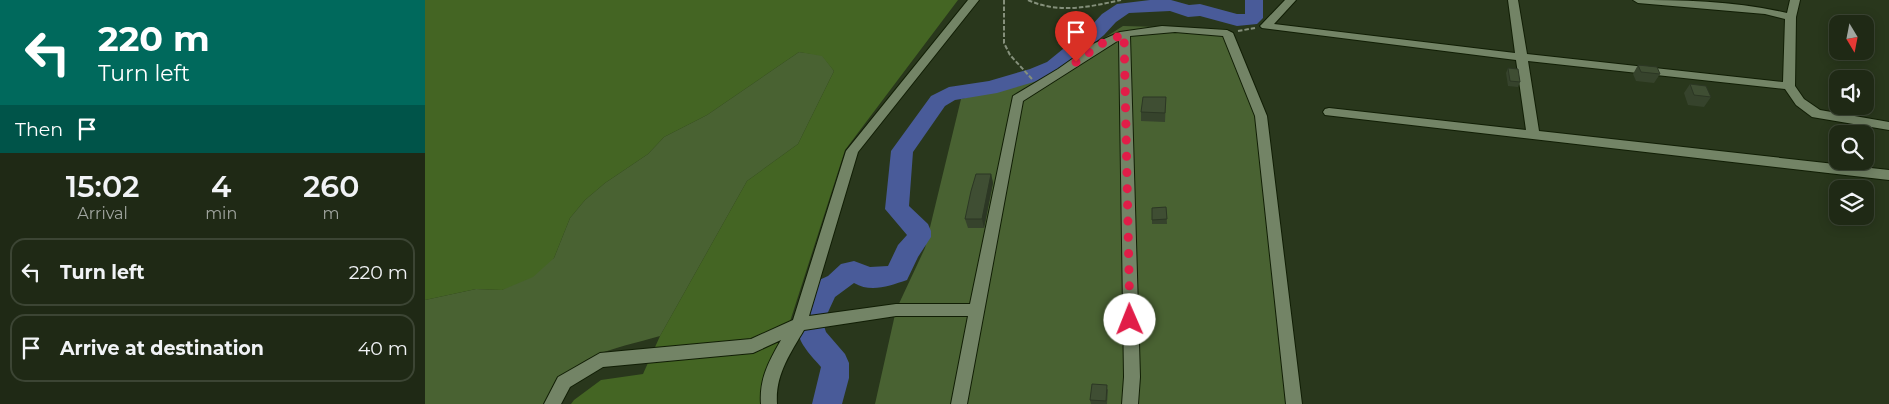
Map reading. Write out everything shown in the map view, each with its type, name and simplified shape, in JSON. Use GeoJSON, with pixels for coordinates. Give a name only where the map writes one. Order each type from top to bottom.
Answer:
{"type":"FeatureCollection","features":[{"type":"Feature","properties":{"kind":"street"},"geometry":{"type":"LineString","coordinates":[[769,404],[768,390],[773,369],[799,324],[851,150],[975,0]]}},
{"type":"Feature","properties":{"kind":"street"},"geometry":{"type":"LineString","coordinates":[[1513,0],[1533,134]]}},
{"type":"Feature","properties":{"kind":"street"},"geometry":{"type":"LineString","coordinates":[[1638,0],[1765,11],[1791,17]]}},
{"type":"Feature","properties":{"kind":"street"},"geometry":{"type":"LineString","coordinates":[[1795,0],[1791,17],[1789,86],[1800,102],[1816,114],[1889,126]]}},
{"type":"Feature","properties":{"kind":"street"},"geometry":{"type":"LineString","coordinates":[[1266,26],[1521,57],[1789,86]]}},
{"type":"Feature","properties":{"kind":"street"},"geometry":{"type":"LineString","coordinates":[[959,404],[1017,99],[1063,71],[1101,44],[1124,34],[1151,31],[1197,30],[1227,33],[1261,116],[1294,404]]}},
{"type":"Feature","properties":{"kind":"street"},"geometry":{"type":"LineString","coordinates":[[1124,34],[1132,378],[1130,404]]}},
{"type":"Feature","properties":{"kind":"street"},"geometry":{"type":"LineString","coordinates":[[1329,112],[1889,174]]}},
{"type":"Feature","properties":{"kind":"street"},"geometry":{"type":"LineString","coordinates":[[552,404],[564,382],[601,360],[753,346],[799,324],[895,310],[977,310]]}},
{"type":"Feature","properties":{"kind":"lane"},"geometry":{"type":"LineString","coordinates":[[1266,26],[1291,0]]}},
{"type":"Feature","properties":{"kind":"path"},"geometry":{"type":"LineString","coordinates":[[1004,0],[1005,42],[1011,55],[1031,78]]}},
{"type":"Feature","properties":{"kind":"path"},"geometry":{"type":"LineString","coordinates":[[1028,0],[1046,7],[1063,9],[1090,7],[1121,0]]}},
{"type":"Feature","properties":{"kind":"path"},"geometry":{"type":"LineString","coordinates":[[1227,33],[1266,26]]}},
{"type":"Feature","properties":{"kind":"green space"},"geometry":{"type":"Polygon","coordinates":[[[425,0],[958,0],[845,150],[786,334],[767,404],[571,404],[601,380],[643,374],[660,336],[747,181],[798,144],[834,71],[822,56],[799,52],[707,115],[664,137],[648,154],[605,183],[585,200],[570,218],[554,258],[533,277],[502,290],[476,289],[425,300],[425,0]]]}},
{"type":"Feature","properties":{"kind":"green space"},"geometry":{"type":"Polygon","coordinates":[[[1123,26],[1228,29],[1256,112],[1302,404],[875,404],[896,310],[925,248],[961,99],[1038,80],[1123,26]]]}},
{"type":"Feature","properties":{"kind":"green space"},"geometry":{"type":"Polygon","coordinates":[[[799,52],[822,55],[834,71],[798,144],[747,181],[660,336],[609,350],[579,364],[554,387],[544,404],[425,404],[425,300],[476,289],[502,290],[554,258],[570,218],[585,200],[605,183],[648,154],[664,137],[707,115],[799,52]]]}},
{"type":"Feature","properties":{"kind":"building"},"geometry":{"type":"Polygon","coordinates":[[[1638,65],[1657,67],[1660,74],[1641,72],[1638,65]]]}},
{"type":"Feature","properties":{"kind":"building"},"geometry":{"type":"Polygon","coordinates":[[[1508,68],[1518,69],[1520,82],[1510,81],[1508,68]]]}},
{"type":"Feature","properties":{"kind":"building"},"geometry":{"type":"Polygon","coordinates":[[[1690,84],[1706,86],[1711,97],[1694,95],[1690,84]]]}},
{"type":"Feature","properties":{"kind":"building"},"geometry":{"type":"Polygon","coordinates":[[[1143,97],[1166,97],[1165,113],[1141,112],[1143,97]]]}},
{"type":"Feature","properties":{"kind":"building"},"geometry":{"type":"Polygon","coordinates":[[[976,174],[991,174],[982,219],[965,219],[971,191],[976,174]]]}},
{"type":"Feature","properties":{"kind":"building"},"geometry":{"type":"Polygon","coordinates":[[[1166,207],[1167,219],[1152,220],[1152,208],[1166,207]]]}},
{"type":"Feature","properties":{"kind":"building"},"geometry":{"type":"Polygon","coordinates":[[[1092,384],[1107,385],[1106,401],[1090,400],[1092,384]]]}},
{"type":"Feature","properties":{"kind":"waterway"},"geometry":{"type":"LineString","coordinates":[[812,317],[826,289],[837,283],[850,271],[854,271],[867,278],[885,277],[898,273],[907,252],[919,237],[919,231],[897,209],[902,151],[938,101],[949,94],[990,88],[1037,74],[1054,66],[1097,31],[1109,18],[1124,8],[1156,5],[1171,6],[1188,11],[1200,10],[1237,20],[1250,20],[1254,18],[1254,0]]}},
{"type":"Feature","properties":{"kind":"waterway"},"geometry":{"type":"LineString","coordinates":[[811,327],[813,337],[835,363],[836,368],[827,404]]}},
{"type":"Feature","properties":{"kind":"route"},"geometry":{"type":"LineString","coordinates":[[1076,62],[1101,44],[1124,34],[1130,320]]}}]}
